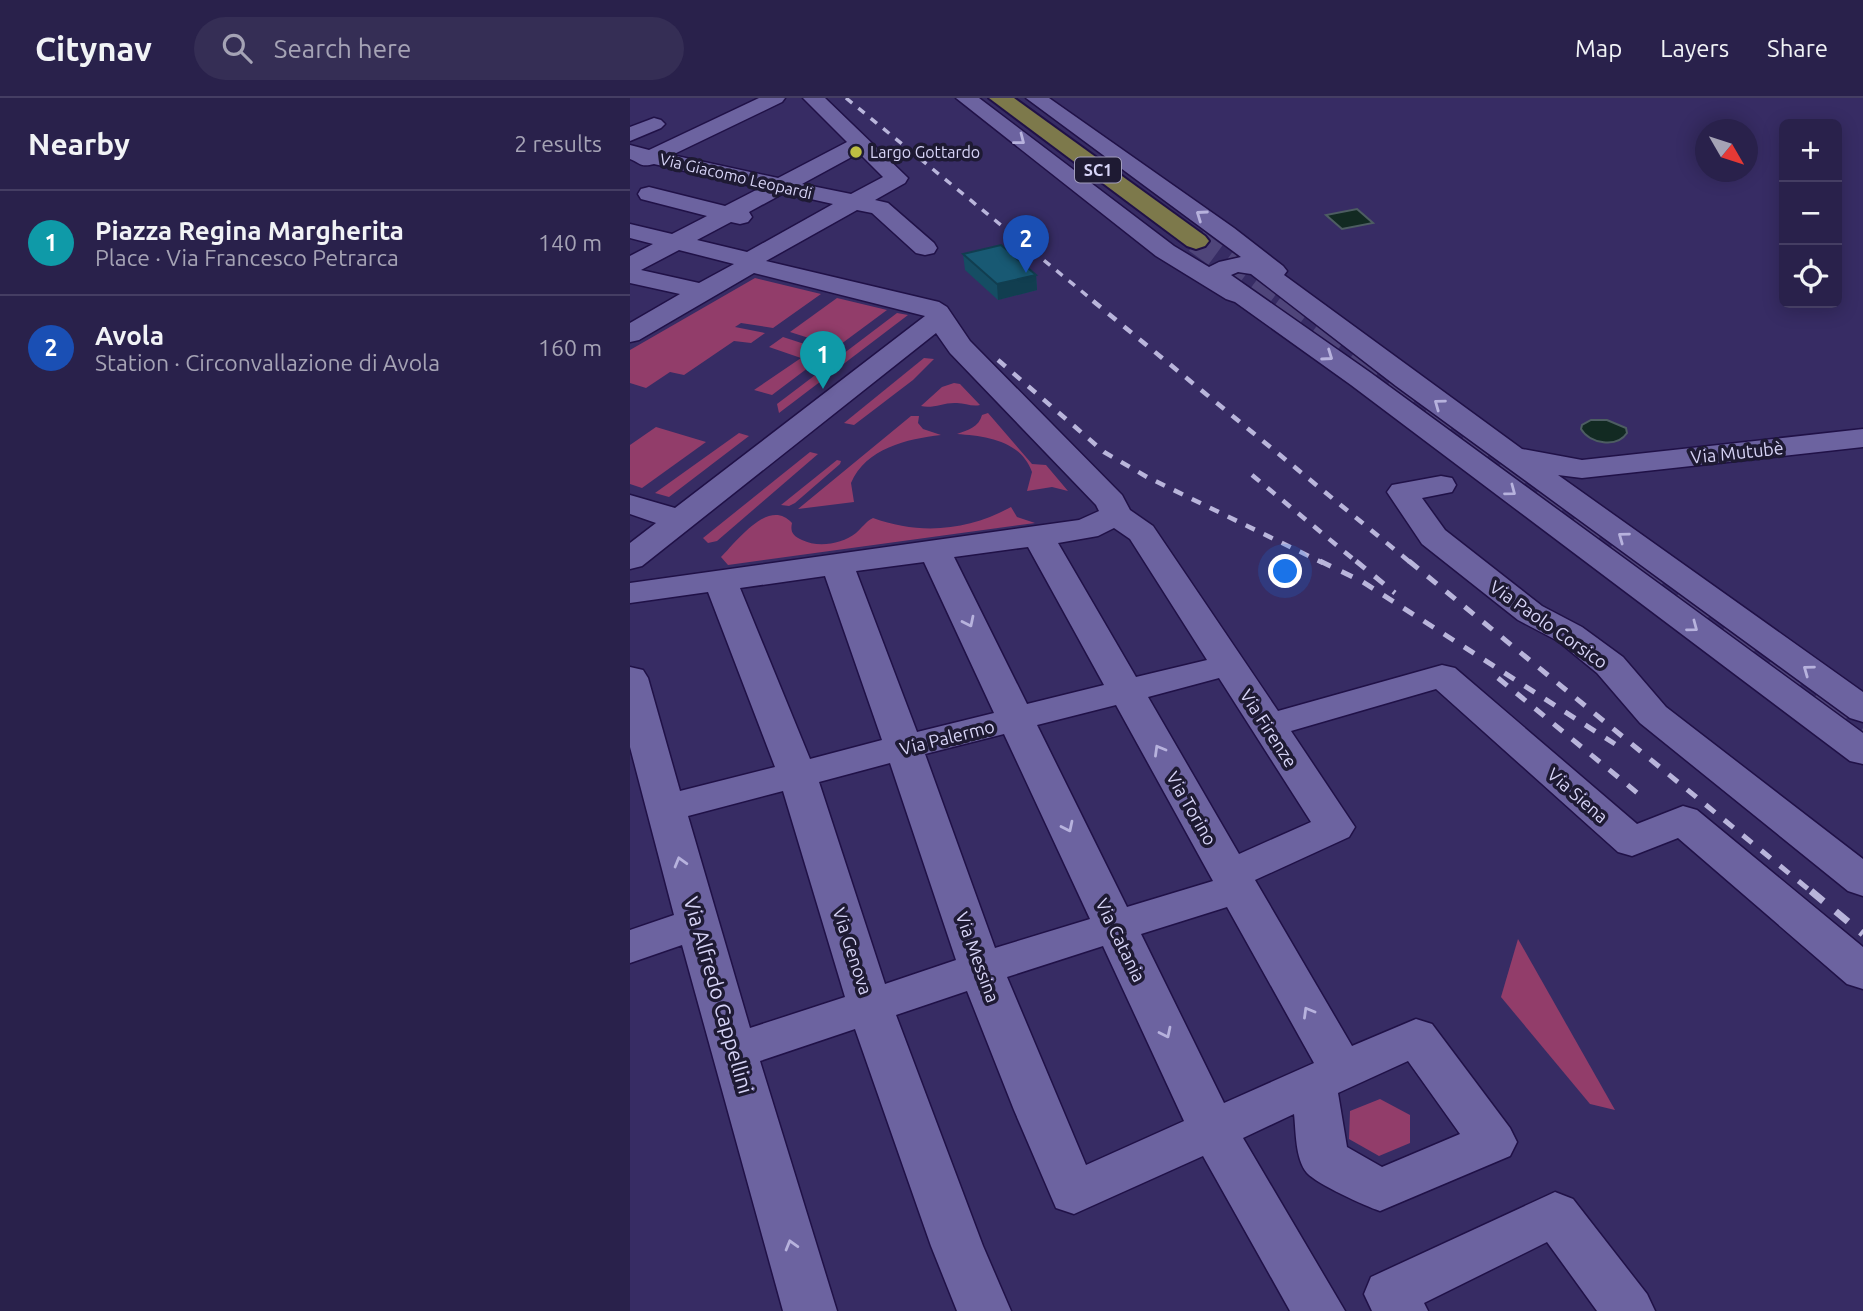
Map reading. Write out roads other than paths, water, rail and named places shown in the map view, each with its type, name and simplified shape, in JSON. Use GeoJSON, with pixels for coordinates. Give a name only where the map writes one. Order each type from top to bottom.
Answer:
{"type":"FeatureCollection","features":[{"type":"Feature","properties":{"kind":"main road","name":"SC1"},"geometry":{"type":"LineString","coordinates":[[1000,98],[1196,241]]}},
{"type":"Feature","properties":{"kind":"street"},"geometry":{"type":"LineString","coordinates":[[630,166],[641,154],[775,98]]}},
{"type":"Feature","properties":{"kind":"street"},"geometry":{"type":"LineString","coordinates":[[634,329],[796,230],[897,178],[813,98]]}},
{"type":"Feature","properties":{"kind":"street"},"geometry":{"type":"LineString","coordinates":[[966,98],[1165,251],[1272,316]]}},
{"type":"Feature","properties":{"kind":"street"},"geometry":{"type":"LineString","coordinates":[[1036,98],[1263,260],[1309,307]]}},
{"type":"Feature","properties":{"kind":"street"},"geometry":{"type":"LineString","coordinates":[[630,135],[654,124]]}},
{"type":"Feature","properties":{"kind":"street"},"geometry":{"type":"LineString","coordinates":[[630,266],[860,141]]}},
{"type":"Feature","properties":{"kind":"street","name":"Via Giacomo Leopardi"},"geometry":{"type":"LineString","coordinates":[[641,154],[880,208],[925,248]]}},
{"type":"Feature","properties":{"kind":"street"},"geometry":{"type":"LineString","coordinates":[[824,162],[892,173]]}},
{"type":"Feature","properties":{"kind":"street"},"geometry":{"type":"LineString","coordinates":[[639,199],[702,168]]}},
{"type":"Feature","properties":{"kind":"street"},"geometry":{"type":"LineString","coordinates":[[639,199],[729,214],[796,230]]}},
{"type":"Feature","properties":{"kind":"street"},"geometry":{"type":"LineString","coordinates":[[630,231],[930,308],[938,313],[939,318],[630,559]]}},
{"type":"Feature","properties":{"kind":"street"},"geometry":{"type":"LineString","coordinates":[[1165,251],[1186,257],[1211,256],[1228,248],[1231,238],[1226,233]]}},
{"type":"Feature","properties":{"kind":"street"},"geometry":{"type":"LineString","coordinates":[[1863,710],[1581,508],[1256,267],[1232,265],[1218,273],[1220,279],[1863,752]]}},
{"type":"Feature","properties":{"kind":"street"},"geometry":{"type":"LineString","coordinates":[[630,275],[694,290]]}},
{"type":"Feature","properties":{"kind":"street","name":"Via Firenze"},"geometry":{"type":"LineString","coordinates":[[736,1051],[1115,926],[1234,882],[1335,827],[1229,666],[1129,524],[1111,502],[960,347],[939,318]]}},
{"type":"Feature","properties":{"kind":"street","name":"Via Mutubè"},"geometry":{"type":"LineString","coordinates":[[1612,466],[1863,438]]}},
{"type":"Feature","properties":{"kind":"street"},"geometry":{"type":"LineString","coordinates":[[1511,456],[1582,469],[1612,466]]}},
{"type":"Feature","properties":{"kind":"street"},"geometry":{"type":"LineString","coordinates":[[1581,508],[1580,485],[1589,474],[1612,466]]}},
{"type":"Feature","properties":{"kind":"street","name":"Via Paolo Corsico"},"geometry":{"type":"LineString","coordinates":[[1441,485],[1403,492],[1433,537],[1530,613],[1570,634],[1610,665],[1653,715],[1863,881]]}},
{"type":"Feature","properties":{"kind":"street"},"geometry":{"type":"LineString","coordinates":[[630,504],[679,520]]}},
{"type":"Feature","properties":{"kind":"street"},"geometry":{"type":"LineString","coordinates":[[630,593],[722,585],[937,556],[1129,524]]}},
{"type":"Feature","properties":{"kind":"street","name":"Via Torino"},"geometry":{"type":"LineString","coordinates":[[1039,541],[1234,882],[1327,1078],[1213,1130]]}},
{"type":"Feature","properties":{"kind":"street","name":"Via Catania"},"geometry":{"type":"LineString","coordinates":[[937,556],[1213,1130],[1318,1311]]}},
{"type":"Feature","properties":{"kind":"street","name":"Via Messina"},"geometry":{"type":"LineString","coordinates":[[839,569],[905,747],[981,969],[1032,1100],[1074,1193],[1213,1130]]}},
{"type":"Feature","properties":{"kind":"street","name":"Via Genova"},"geometry":{"type":"LineString","coordinates":[[722,585],[797,775],[870,1006],[957,1246],[984,1311]]}},
{"type":"Feature","properties":{"kind":"street","name":"Via Palermo"},"geometry":{"type":"LineString","coordinates":[[665,808],[1229,666]]}},
{"type":"Feature","properties":{"kind":"street","name":"Via Siena"},"geometry":{"type":"LineString","coordinates":[[1267,726],[1441,676],[1632,842],[1683,820],[1863,972]]}},
{"type":"Feature","properties":{"kind":"street","name":"Via Alfredo Cappellini"},"geometry":{"type":"LineString","coordinates":[[630,681],[810,1311]]}},
{"type":"Feature","properties":{"kind":"street"},"geometry":{"type":"LineString","coordinates":[[630,947],[697,923]]}},
{"type":"Feature","properties":{"kind":"street"},"geometry":{"type":"LineString","coordinates":[[1401,1311],[1390,1294],[1555,1214],[1628,1311]]}},
{"type":"Feature","properties":{"kind":"tunnel"},"geometry":{"type":"LineString","coordinates":[[1196,241],[1281,303]]}},
{"type":"Feature","properties":{"kind":"tunnel"},"geometry":{"type":"LineString","coordinates":[[1278,301],[1634,563]]}},
{"type":"Feature","properties":{"kind":"tunnel"},"geometry":{"type":"LineString","coordinates":[[1632,561],[1863,731]]}},
{"type":"Feature","properties":{"kind":"railway"},"geometry":{"type":"LineString","coordinates":[[846,98],[1096,303]]}},
{"type":"Feature","properties":{"kind":"railway"},"geometry":{"type":"LineString","coordinates":[[1093,301],[1411,563]]}},
{"type":"Feature","properties":{"kind":"railway"},"geometry":{"type":"LineString","coordinates":[[998,360],[1104,452],[1147,477],[1323,563]]}},
{"type":"Feature","properties":{"kind":"railway"},"geometry":{"type":"LineString","coordinates":[[1252,475],[1358,563]]}},
{"type":"Feature","properties":{"kind":"railway"},"geometry":{"type":"LineString","coordinates":[[1320,561],[1363,582],[1615,744]]}},
{"type":"Feature","properties":{"kind":"railway"},"geometry":{"type":"LineString","coordinates":[[1356,561],[1395,593]]}},
{"type":"Feature","properties":{"kind":"railway"},"geometry":{"type":"LineString","coordinates":[[1409,561],[1813,893]]}},
{"type":"Feature","properties":{"kind":"railway"},"geometry":{"type":"LineString","coordinates":[[1498,678],[1641,796]]}},
{"type":"Feature","properties":{"kind":"railway"},"geometry":{"type":"LineString","coordinates":[[1811,891],[1863,934]]}},
{"type":"Feature","properties":{"kind":"place","name":"Largo Gottardo"},"geometry":{"type":"Point","coordinates":[856,152]}},
{"type":"Feature","properties":{"kind":"place","name":"Avola"},"geometry":{"type":"Point","coordinates":[1026,273]}},
{"type":"Feature","properties":{"kind":"place","name":"Piazza Regina Margherita"},"geometry":{"type":"Point","coordinates":[823,389]}}]}
